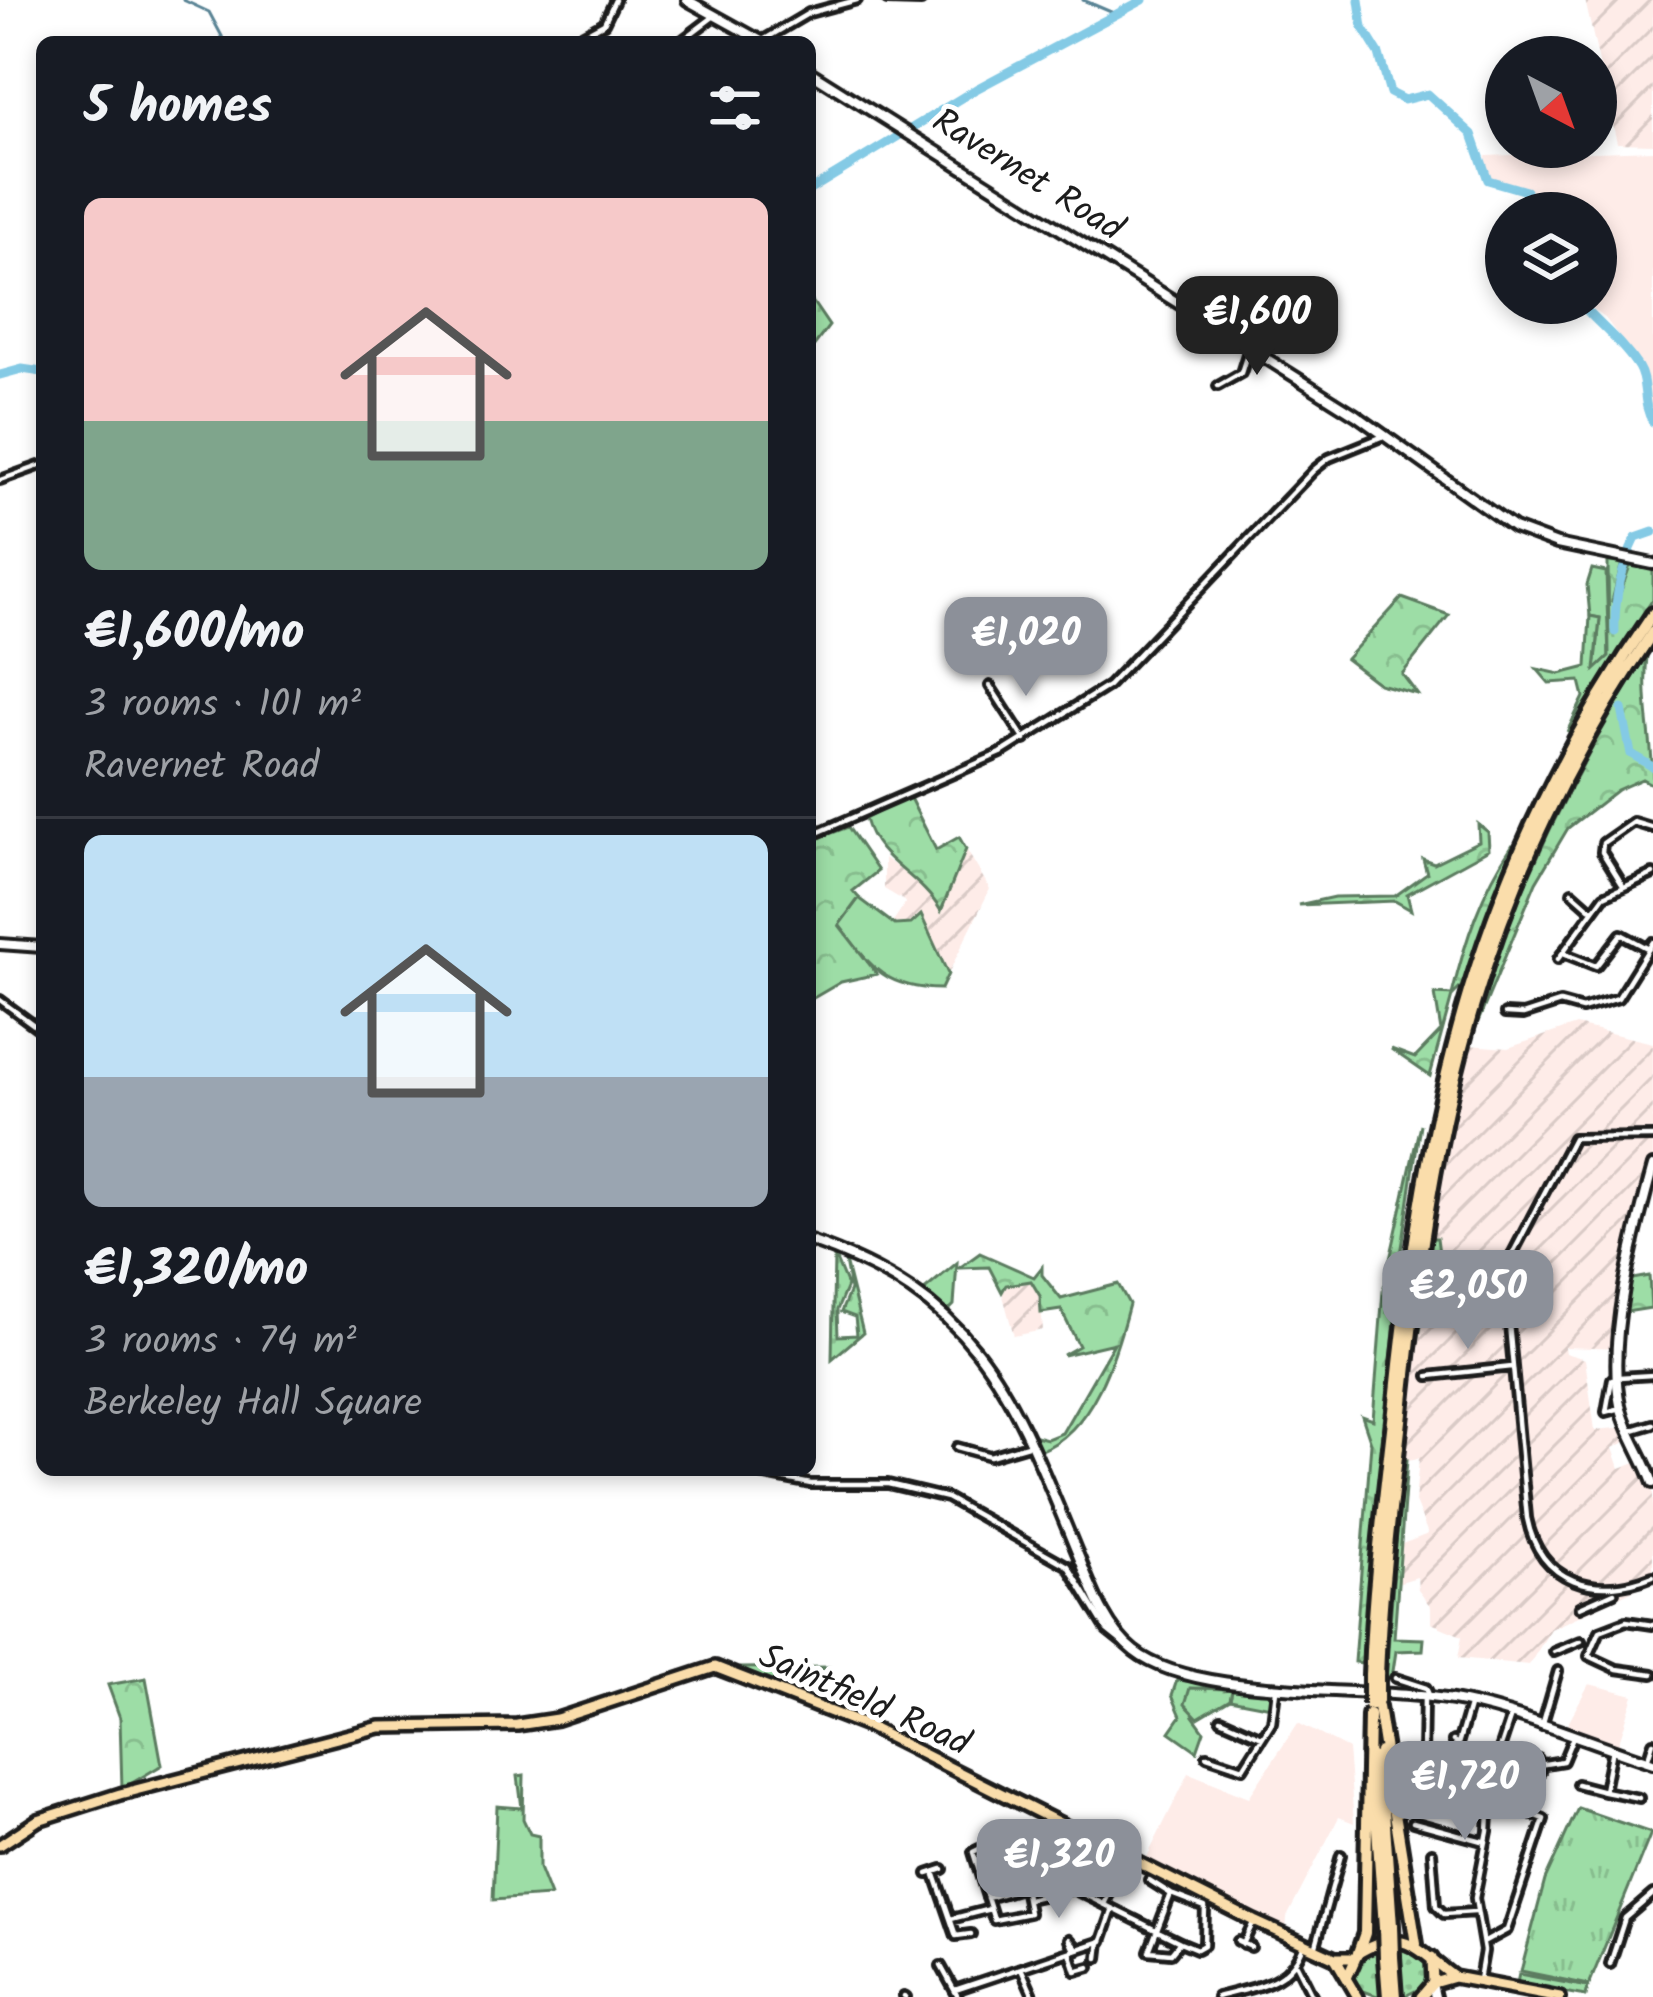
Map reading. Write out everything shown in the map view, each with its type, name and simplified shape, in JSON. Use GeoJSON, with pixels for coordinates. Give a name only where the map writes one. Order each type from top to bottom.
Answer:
{"type":"FeatureCollection","features":[{"type":"Feature","properties":{"kind":"highway"},"geometry":{"type":"LineString","coordinates":[[1355,1956],[1365,1933],[1374,1676],[1410,1255],[1450,1047],[1480,951],[1539,809],[1591,711],[1653,614]]}},
{"type":"Feature","properties":{"kind":"highway"},"geometry":{"type":"LineString","coordinates":[[1374,1676],[1422,1226],[1453,1067],[1478,983],[1533,844],[1580,749],[1653,632]]}},
{"type":"Feature","properties":{"kind":"highway"},"geometry":{"type":"LineString","coordinates":[[1374,1707],[1392,1993]]}},
{"type":"Feature","properties":{"kind":"highway"},"geometry":{"type":"LineString","coordinates":[[1374,1707],[1416,1944]]}},
{"type":"Feature","properties":{"kind":"main road","name":"Saintfield Road"},"geometry":{"type":"LineString","coordinates":[[0,1845],[38,1820],[119,1794],[380,1727],[517,1725],[557,1719],[715,1667],[869,1727],[1126,1859],[1334,1958],[1358,1997]]}},
{"type":"Feature","properties":{"kind":"main road","name":"Saintfield Road"},"geometry":{"type":"LineString","coordinates":[[1334,1958],[1355,1956],[1377,1944],[1416,1944]]}},
{"type":"Feature","properties":{"kind":"main road"},"geometry":{"type":"LineString","coordinates":[[1416,1944],[1452,1977],[1514,1993],[1560,1997]]}},
{"type":"Feature","properties":{"kind":"main road"},"geometry":{"type":"LineString","coordinates":[[1347,1978],[1355,1956]]}},
{"type":"Feature","properties":{"kind":"main road"},"geometry":{"type":"LineString","coordinates":[[1432,1958],[1434,1989]]}},
{"type":"Feature","properties":{"kind":"main road"},"geometry":{"type":"LineString","coordinates":[[1421,1997],[1452,1977]]}},
{"type":"Feature","properties":{"kind":"street"},"geometry":{"type":"LineString","coordinates":[[580,36],[604,23],[615,0]]}},
{"type":"Feature","properties":{"kind":"street"},"geometry":{"type":"LineString","coordinates":[[688,0],[712,7],[754,36]]}},
{"type":"Feature","properties":{"kind":"street"},"geometry":{"type":"LineString","coordinates":[[768,36],[857,0]]}},
{"type":"Feature","properties":{"kind":"street"},"geometry":{"type":"LineString","coordinates":[[886,0],[921,1]]}},
{"type":"Feature","properties":{"kind":"street"},"geometry":{"type":"LineString","coordinates":[[685,36],[712,7]]}},
{"type":"Feature","properties":{"kind":"street","name":"Ravernet Road"},"geometry":{"type":"LineString","coordinates":[[816,76],[1249,347],[1526,534],[1653,564]]}},
{"type":"Feature","properties":{"kind":"street"},"geometry":{"type":"LineString","coordinates":[[1218,386],[1240,373],[1249,347]]}},
{"type":"Feature","properties":{"kind":"street"},"geometry":{"type":"LineString","coordinates":[[816,833],[1024,740],[1126,672],[1322,463],[1385,435]]}},
{"type":"Feature","properties":{"kind":"street"},"geometry":{"type":"LineString","coordinates":[[0,480],[36,467]]}},
{"type":"Feature","properties":{"kind":"street"},"geometry":{"type":"LineString","coordinates":[[990,686],[1024,740]]}},
{"type":"Feature","properties":{"kind":"street"},"geometry":{"type":"LineString","coordinates":[[1622,884],[1602,851],[1603,843],[1633,822],[1653,828]]}},
{"type":"Feature","properties":{"kind":"street"},"geometry":{"type":"LineString","coordinates":[[1505,1014],[1523,1015],[1560,1003],[1582,1009],[1624,994],[1651,945],[1618,934],[1596,966],[1561,956],[1591,909],[1622,884],[1653,875]]}},
{"type":"Feature","properties":{"kind":"street"},"geometry":{"type":"LineString","coordinates":[[1572,892],[1591,909]]}},
{"type":"Feature","properties":{"kind":"street"},"geometry":{"type":"LineString","coordinates":[[0,944],[36,946]]}},
{"type":"Feature","properties":{"kind":"street"},"geometry":{"type":"LineString","coordinates":[[0,1000],[36,1026]]}},
{"type":"Feature","properties":{"kind":"street"},"geometry":{"type":"LineString","coordinates":[[1630,1585],[1607,1589],[1585,1584],[1549,1563],[1530,1531],[1504,1270],[1567,1145],[1581,1135],[1653,1137]]}},
{"type":"Feature","properties":{"kind":"street"},"geometry":{"type":"LineString","coordinates":[[1621,1408],[1606,1414],[1628,1253],[1650,1190],[1653,1166]]}},
{"type":"Feature","properties":{"kind":"street"},"geometry":{"type":"LineString","coordinates":[[816,1244],[897,1279],[950,1317],[991,1366],[1031,1444],[1096,1596],[1124,1642]]}},
{"type":"Feature","properties":{"kind":"street"},"geometry":{"type":"LineString","coordinates":[[1429,1376],[1512,1367]]}},
{"type":"Feature","properties":{"kind":"street"},"geometry":{"type":"LineString","coordinates":[[1612,1382],[1653,1375]]}},
{"type":"Feature","properties":{"kind":"street"},"geometry":{"type":"LineString","coordinates":[[1612,1382],[1653,1483]]}},
{"type":"Feature","properties":{"kind":"street"},"geometry":{"type":"LineString","coordinates":[[1630,1431],[1653,1424]]}},
{"type":"Feature","properties":{"kind":"street"},"geometry":{"type":"LineString","coordinates":[[957,1447],[990,1456],[1031,1444]]}},
{"type":"Feature","properties":{"kind":"street"},"geometry":{"type":"LineString","coordinates":[[771,1476],[812,1484],[888,1484],[946,1498],[1068,1566],[1107,1630],[1179,1674],[1471,1703],[1650,1762],[1653,1742]]}},
{"type":"Feature","properties":{"kind":"street"},"geometry":{"type":"LineString","coordinates":[[1585,1584],[1582,1606],[1653,1576]]}},
{"type":"Feature","properties":{"kind":"street"},"geometry":{"type":"LineString","coordinates":[[1589,1656],[1600,1631],[1626,1621],[1653,1625]]}},
{"type":"Feature","properties":{"kind":"street"},"geometry":{"type":"LineString","coordinates":[[1554,1652],[1578,1642],[1589,1656],[1622,1670],[1653,1674]]}},
{"type":"Feature","properties":{"kind":"street"},"geometry":{"type":"LineString","coordinates":[[1542,1726],[1558,1671]]}},
{"type":"Feature","properties":{"kind":"street"},"geometry":{"type":"LineString","coordinates":[[1395,1678],[1426,1688],[1423,1757]]}},
{"type":"Feature","properties":{"kind":"street"},"geometry":{"type":"LineString","coordinates":[[1207,1756],[1243,1768],[1272,1723],[1276,1684]]}},
{"type":"Feature","properties":{"kind":"street"},"geometry":{"type":"LineString","coordinates":[[1453,1742],[1458,1744],[1471,1703]]}},
{"type":"Feature","properties":{"kind":"street"},"geometry":{"type":"LineString","coordinates":[[1235,1724],[1238,1715]]}},
{"type":"Feature","properties":{"kind":"street"},"geometry":{"type":"LineString","coordinates":[[1478,1982],[1483,1943],[1475,1912],[1488,1800],[1511,1716]]}},
{"type":"Feature","properties":{"kind":"street"},"geometry":{"type":"LineString","coordinates":[[1222,1719],[1262,1737]]}},
{"type":"Feature","properties":{"kind":"street"},"geometry":{"type":"LineString","coordinates":[[1539,1765],[1563,1761],[1574,1737]]}},
{"type":"Feature","properties":{"kind":"street"},"geometry":{"type":"LineString","coordinates":[[1604,1791],[1612,1749]]}},
{"type":"Feature","properties":{"kind":"street"},"geometry":{"type":"LineString","coordinates":[[1577,1784],[1639,1798]]}},
{"type":"Feature","properties":{"kind":"street"},"geometry":{"type":"LineString","coordinates":[[1421,1785],[1540,1815],[1545,1822],[1507,1930],[1483,1943]]}},
{"type":"Feature","properties":{"kind":"street"},"geometry":{"type":"LineString","coordinates":[[1629,1798],[1630,1786]]}},
{"type":"Feature","properties":{"kind":"street"},"geometry":{"type":"LineString","coordinates":[[1413,1822],[1486,1843]]}},
{"type":"Feature","properties":{"kind":"street"},"geometry":{"type":"LineString","coordinates":[[1038,1843],[1068,1836],[1081,1850],[1067,1887]]}},
{"type":"Feature","properties":{"kind":"street"},"geometry":{"type":"LineString","coordinates":[[974,1850],[998,1923],[1029,1913],[1018,1849]]}},
{"type":"Feature","properties":{"kind":"street"},"geometry":{"type":"LineString","coordinates":[[1432,1852],[1431,1888],[1439,1911],[1475,1912]]}},
{"type":"Feature","properties":{"kind":"street"},"geometry":{"type":"LineString","coordinates":[[1104,1904],[1126,1859]]}},
{"type":"Feature","properties":{"kind":"street"},"geometry":{"type":"LineString","coordinates":[[1217,1997],[1281,1979],[1297,1965],[1310,1946],[1340,1859],[1348,1864]]}},
{"type":"Feature","properties":{"kind":"street"},"geometry":{"type":"LineString","coordinates":[[943,1869],[931,1873],[956,1936],[971,1934]]}},
{"type":"Feature","properties":{"kind":"street"},"geometry":{"type":"LineString","coordinates":[[1028,1899],[1067,1887],[1180,1942],[1197,1948],[1204,1945],[1207,1912],[1149,1880]]}},
{"type":"Feature","properties":{"kind":"street"},"geometry":{"type":"LineString","coordinates":[[987,1898],[1024,1887]]}},
{"type":"Feature","properties":{"kind":"street"},"geometry":{"type":"LineString","coordinates":[[1171,1894],[1149,1951],[1171,1954],[1180,1942]]}},
{"type":"Feature","properties":{"kind":"street"},"geometry":{"type":"LineString","coordinates":[[1610,1964],[1632,1907],[1653,1894]]}},
{"type":"Feature","properties":{"kind":"street"},"geometry":{"type":"LineString","coordinates":[[951,1919],[990,1909]]}},
{"type":"Feature","properties":{"kind":"street"},"geometry":{"type":"LineString","coordinates":[[1098,1958],[1113,1909]]}},
{"type":"Feature","properties":{"kind":"street"},"geometry":{"type":"LineString","coordinates":[[1244,1944],[1254,1921]]}},
{"type":"Feature","properties":{"kind":"street"},"geometry":{"type":"LineString","coordinates":[[945,1969],[956,1994],[1021,1966],[1100,1941]]}},
{"type":"Feature","properties":{"kind":"street"},"geometry":{"type":"LineString","coordinates":[[1074,1950],[1076,1971],[1090,1967]]}},
{"type":"Feature","properties":{"kind":"street"},"geometry":{"type":"LineString","coordinates":[[1297,1965],[1312,1997]]}},
{"type":"Feature","properties":{"kind":"street"},"geometry":{"type":"LineString","coordinates":[[1021,1966],[1029,1994]]}},
{"type":"Feature","properties":{"kind":"shaded area"},"geometry":{"type":"Polygon","coordinates":[[[1585,0],[1653,0],[1653,144],[1617,143],[1617,36],[1593,36],[1585,0]]]}},
{"type":"Feature","properties":{"kind":"shaded area"},"geometry":{"type":"Polygon","coordinates":[[[1653,150],[1653,417],[1644,398],[1642,368],[1609,324],[1617,324],[1617,192],[1527,192],[1525,186],[1498,183],[1485,170],[1617,168],[1617,151],[1653,150]]]}},
{"type":"Feature","properties":{"kind":"shaded area"},"geometry":{"type":"Polygon","coordinates":[[[966,849],[990,889],[948,974],[922,915],[911,924],[892,923],[906,902],[884,889],[884,858],[922,884],[941,910],[966,849]]]}},
{"type":"Feature","properties":{"kind":"shaded area"},"geometry":{"type":"Polygon","coordinates":[[[1576,1025],[1653,1043],[1653,1166],[1627,1263],[1621,1349],[1564,1347],[1565,1353],[1585,1359],[1595,1430],[1628,1427],[1634,1438],[1613,1448],[1620,1468],[1644,1459],[1653,1483],[1653,1581],[1551,1629],[1529,1665],[1458,1658],[1462,1636],[1431,1623],[1431,1607],[1418,1590],[1417,1577],[1394,1584],[1397,1546],[1428,1534],[1415,1502],[1419,1458],[1402,1461],[1436,1194],[1468,1045],[1508,1048],[1576,1025]]]}},
{"type":"Feature","properties":{"kind":"shaded area"},"geometry":{"type":"Polygon","coordinates":[[[1031,1281],[1040,1296],[1043,1330],[1014,1336],[1002,1292],[1006,1285],[1031,1281]]]}},
{"type":"Feature","properties":{"kind":"shaded area"},"geometry":{"type":"Polygon","coordinates":[[[1589,1684],[1634,1695],[1618,1745],[1565,1728],[1589,1684]]]}},
{"type":"Feature","properties":{"kind":"shaded area"},"geometry":{"type":"Polygon","coordinates":[[[1298,1723],[1348,1749],[1354,1823],[1339,1817],[1287,1917],[1286,1931],[1144,1863],[1189,1773],[1249,1797],[1298,1723]]]}},
{"type":"Feature","properties":{"kind":"green space"},"geometry":{"type":"Polygon","coordinates":[[[816,307],[829,326],[816,343],[816,307]]]}},
{"type":"Feature","properties":{"kind":"green space"},"geometry":{"type":"Polygon","coordinates":[[[1608,562],[1622,562],[1612,601],[1618,599],[1631,563],[1653,569],[1653,599],[1567,732],[1584,697],[1580,681],[1549,683],[1537,669],[1560,674],[1587,667],[1590,616],[1600,618],[1595,670],[1609,657],[1608,562]]]}},
{"type":"Feature","properties":{"kind":"green space"},"geometry":{"type":"Polygon","coordinates":[[[1592,569],[1606,572],[1609,657],[1595,672],[1600,618],[1590,616],[1587,585],[1592,569]]]}},
{"type":"Feature","properties":{"kind":"green space"},"geometry":{"type":"Polygon","coordinates":[[[1402,598],[1449,615],[1402,674],[1417,694],[1379,684],[1346,659],[1402,598]]]}},
{"type":"Feature","properties":{"kind":"green space"},"geometry":{"type":"Polygon","coordinates":[[[1647,656],[1653,785],[1642,779],[1617,790],[1568,828],[1536,882],[1468,1046],[1451,1124],[1446,1121],[1463,1059],[1527,880],[1582,766],[1647,656]]]}},
{"type":"Feature","properties":{"kind":"green space"},"geometry":{"type":"Polygon","coordinates":[[[909,796],[936,850],[959,837],[966,849],[941,911],[878,846],[865,819],[909,796]]]}},
{"type":"Feature","properties":{"kind":"green space"},"geometry":{"type":"Polygon","coordinates":[[[1478,824],[1488,832],[1489,849],[1407,894],[1411,910],[1395,901],[1298,905],[1334,897],[1395,896],[1427,873],[1423,859],[1434,863],[1479,841],[1478,824]]]}},
{"type":"Feature","properties":{"kind":"green space"},"geometry":{"type":"Polygon","coordinates":[[[848,827],[878,871],[853,891],[859,898],[839,925],[877,974],[841,982],[816,997],[816,839],[848,827]]]}},
{"type":"Feature","properties":{"kind":"green space"},"geometry":{"type":"Polygon","coordinates":[[[1513,844],[1462,986],[1452,996],[1430,1076],[1391,1049],[1415,1058],[1441,1031],[1435,994],[1452,995],[1475,917],[1513,844]]]}},
{"type":"Feature","properties":{"kind":"green space"},"geometry":{"type":"Polygon","coordinates":[[[859,898],[895,925],[911,924],[921,915],[948,974],[941,989],[892,979],[860,953],[839,925],[859,898]]]}},
{"type":"Feature","properties":{"kind":"green space"},"geometry":{"type":"Polygon","coordinates":[[[1420,1124],[1401,1255],[1363,1663],[1354,1662],[1371,1443],[1362,1416],[1373,1420],[1383,1291],[1420,1124]]]}},
{"type":"Feature","properties":{"kind":"green space"},"geometry":{"type":"Polygon","coordinates":[[[1431,1204],[1436,1205],[1432,1238],[1437,1238],[1440,1261],[1433,1266],[1414,1361],[1431,1204]]]}},
{"type":"Feature","properties":{"kind":"green space"},"geometry":{"type":"Polygon","coordinates":[[[980,1253],[1034,1277],[1042,1267],[1042,1275],[1061,1299],[1118,1284],[1129,1304],[1109,1367],[1088,1409],[1058,1441],[1039,1451],[1032,1435],[1047,1439],[1062,1433],[1114,1343],[1063,1355],[1079,1346],[1061,1310],[1041,1313],[1040,1296],[1031,1281],[1006,1285],[1002,1292],[989,1267],[959,1268],[980,1253]]]}},
{"type":"Feature","properties":{"kind":"green space"},"geometry":{"type":"Polygon","coordinates":[[[834,1255],[847,1286],[837,1310],[838,1336],[857,1335],[855,1317],[841,1312],[850,1290],[845,1261],[863,1333],[832,1359],[834,1255]]]}},
{"type":"Feature","properties":{"kind":"green space"},"geometry":{"type":"Polygon","coordinates":[[[957,1263],[954,1305],[947,1312],[922,1292],[957,1263]]]}},
{"type":"Feature","properties":{"kind":"green space"},"geometry":{"type":"Polygon","coordinates":[[[1649,1276],[1651,1308],[1626,1312],[1627,1280],[1649,1276]]]}},
{"type":"Feature","properties":{"kind":"green space"},"geometry":{"type":"Polygon","coordinates":[[[1407,1460],[1394,1638],[1424,1639],[1423,1650],[1396,1651],[1392,1678],[1386,1678],[1402,1461],[1407,1460]]]}},
{"type":"Feature","properties":{"kind":"green space"},"geometry":{"type":"Polygon","coordinates":[[[826,1667],[779,1686],[739,1668],[826,1667]]]}},
{"type":"Feature","properties":{"kind":"green space"},"geometry":{"type":"Polygon","coordinates":[[[146,1678],[162,1765],[122,1789],[120,1718],[108,1685],[146,1678]]]}},
{"type":"Feature","properties":{"kind":"green space"},"geometry":{"type":"Polygon","coordinates":[[[1177,1680],[1271,1690],[1271,1707],[1230,1699],[1232,1690],[1193,1716],[1204,1731],[1197,1751],[1170,1732],[1181,1716],[1172,1695],[1177,1680]]]}},
{"type":"Feature","properties":{"kind":"green space"},"geometry":{"type":"Polygon","coordinates":[[[1190,1688],[1232,1689],[1230,1699],[1198,1718],[1185,1704],[1190,1688]]]}},
{"type":"Feature","properties":{"kind":"green space"},"geometry":{"type":"Polygon","coordinates":[[[524,1775],[523,1819],[530,1834],[539,1836],[539,1868],[550,1896],[493,1900],[497,1806],[522,1808],[518,1776],[524,1775]]]}},
{"type":"Feature","properties":{"kind":"green space"},"geometry":{"type":"Polygon","coordinates":[[[1578,1808],[1651,1833],[1589,1985],[1521,1971],[1545,1880],[1578,1808]]]}},
{"type":"Feature","properties":{"kind":"green space"},"geometry":{"type":"Polygon","coordinates":[[[1400,1947],[1424,1956],[1429,1965],[1423,1987],[1403,1997],[1400,1947]]]}},
{"type":"Feature","properties":{"kind":"green space"},"geometry":{"type":"Polygon","coordinates":[[[1377,1948],[1380,1997],[1358,1989],[1353,1978],[1358,1958],[1377,1948]]]}},
{"type":"Feature","properties":{"kind":"green space"},"geometry":{"type":"Polygon","coordinates":[[[1519,1974],[1588,1987],[1586,1996],[1517,1983],[1519,1974]]]}},
{"type":"Feature","properties":{"kind":"waterway"},"geometry":{"type":"LineString","coordinates":[[183,0],[209,12],[222,36]]}},
{"type":"Feature","properties":{"kind":"waterway"},"geometry":{"type":"LineString","coordinates":[[1083,0],[1118,15]]}},
{"type":"Feature","properties":{"kind":"waterway"},"geometry":{"type":"LineString","coordinates":[[816,186],[976,89],[1143,0]]}},
{"type":"Feature","properties":{"kind":"waterway"},"geometry":{"type":"LineString","coordinates":[[1359,0],[1363,28],[1379,54],[1390,93],[1404,100],[1428,94],[1472,134],[1488,180],[1526,192]]}},
{"type":"Feature","properties":{"kind":"waterway"},"geometry":{"type":"LineString","coordinates":[[1600,324],[1638,367],[1653,422]]}},
{"type":"Feature","properties":{"kind":"waterway"},"geometry":{"type":"LineString","coordinates":[[0,375],[36,371]]}},
{"type":"Feature","properties":{"kind":"waterway"},"geometry":{"type":"LineString","coordinates":[[1615,632],[1617,595],[1626,561],[1636,538],[1653,532]]}},
{"type":"Feature","properties":{"kind":"waterway"},"geometry":{"type":"LineString","coordinates":[[1622,709],[1631,754],[1653,767]]}}]}
